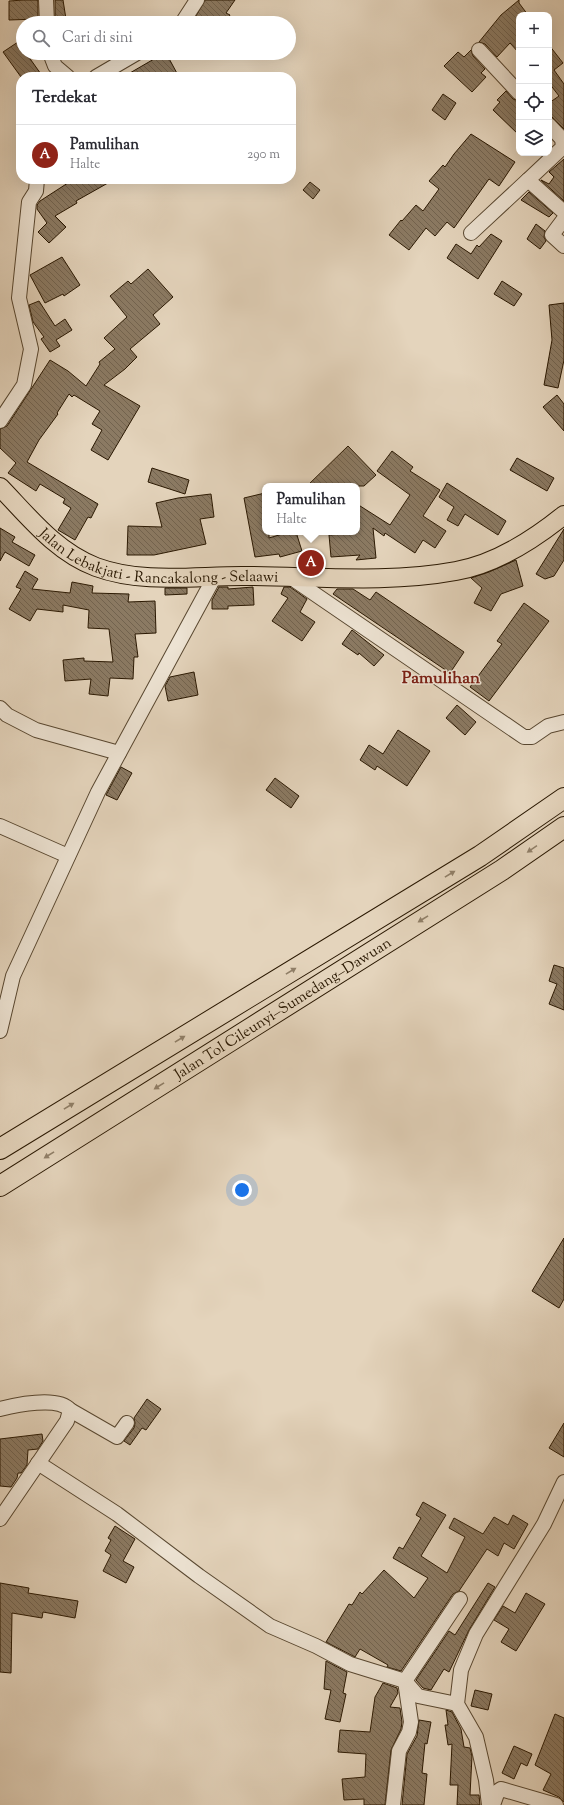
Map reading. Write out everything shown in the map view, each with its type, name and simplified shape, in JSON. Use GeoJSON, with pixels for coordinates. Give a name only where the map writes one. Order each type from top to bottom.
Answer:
{"type":"FeatureCollection","features":[{"type":"Feature","properties":{"kind":"highway","name":"Jalan Tol Cileunyi–Sumedang–Dawuan"},"geometry":{"type":"LineString","coordinates":[[0,1149],[480,856],[564,798]]}},
{"type":"Feature","properties":{"kind":"highway","name":"Jalan Tol Cileunyi–Sumedang–Dawuan"},"geometry":{"type":"LineString","coordinates":[[0,1186],[502,870],[564,827]]}},
{"type":"Feature","properties":{"kind":"main road","name":"Jalan Lebakjati - Rancakalong - Selaawi"},"geometry":{"type":"LineString","coordinates":[[0,487],[49,538],[82,560],[95,566],[133,576],[374,578],[457,571],[512,551],[528,542],[564,515]]}},
{"type":"Feature","properties":{"kind":"street"},"geometry":{"type":"LineString","coordinates":[[46,0],[47,16]]}},
{"type":"Feature","properties":{"kind":"street"},"geometry":{"type":"LineString","coordinates":[[187,16],[197,0]]}},
{"type":"Feature","properties":{"kind":"street"},"geometry":{"type":"LineString","coordinates":[[479,50],[516,90]]}},
{"type":"Feature","properties":{"kind":"street"},"geometry":{"type":"LineString","coordinates":[[53,60],[55,66],[62,72]]}},
{"type":"Feature","properties":{"kind":"street"},"geometry":{"type":"LineString","coordinates":[[104,72],[124,60]]}},
{"type":"Feature","properties":{"kind":"street"},"geometry":{"type":"LineString","coordinates":[[471,233],[563,147],[562,139],[552,128]]}},
{"type":"Feature","properties":{"kind":"street"},"geometry":{"type":"LineString","coordinates":[[528,180],[564,212]]}},
{"type":"Feature","properties":{"kind":"street"},"geometry":{"type":"LineString","coordinates":[[0,421],[24,385],[31,349],[19,298],[29,202],[36,191],[37,184]]}},
{"type":"Feature","properties":{"kind":"street"},"geometry":{"type":"LineString","coordinates":[[564,219],[552,235],[564,246]]}},
{"type":"Feature","properties":{"kind":"street"},"geometry":{"type":"LineString","coordinates":[[0,1032],[13,976],[98,792],[215,576]]}},
{"type":"Feature","properties":{"kind":"street"},"geometry":{"type":"LineString","coordinates":[[290,577],[524,737],[532,737],[548,726],[564,722]]}},
{"type":"Feature","properties":{"kind":"street"},"geometry":{"type":"LineString","coordinates":[[0,708],[7,715],[36,730],[119,753]]}},
{"type":"Feature","properties":{"kind":"street"},"geometry":{"type":"LineString","coordinates":[[0,826],[68,856]]}},
{"type":"Feature","properties":{"kind":"street"},"geometry":{"type":"LineString","coordinates":[[0,1409],[22,1404],[47,1403],[67,1406],[70,1410],[117,1437],[127,1423]]}},
{"type":"Feature","properties":{"kind":"street"},"geometry":{"type":"LineString","coordinates":[[0,1519],[67,1421],[70,1410]]}},
{"type":"Feature","properties":{"kind":"street"},"geometry":{"type":"LineString","coordinates":[[38,1463],[117,1514],[199,1576],[270,1626],[316,1646],[350,1664],[405,1681],[418,1696],[457,1704]]}},
{"type":"Feature","properties":{"kind":"street"},"geometry":{"type":"LineString","coordinates":[[489,1805],[486,1780],[476,1737],[457,1704],[461,1670],[476,1634],[544,1524],[564,1482]]}},
{"type":"Feature","properties":{"kind":"street"},"geometry":{"type":"LineString","coordinates":[[393,1805],[399,1751],[409,1732],[411,1722],[405,1681],[460,1599]]}},
{"type":"Feature","properties":{"kind":"street"},"geometry":{"type":"LineString","coordinates":[[493,1805],[498,1791],[501,1789],[556,1805]]}},
{"type":"Feature","properties":{"kind":"building"},"geometry":{"type":"Polygon","coordinates":[[[38,0],[38,16],[16,16],[16,20],[9,20],[9,1],[38,0]]]}},
{"type":"Feature","properties":{"kind":"building"},"geometry":{"type":"Polygon","coordinates":[[[55,0],[63,0],[66,16],[55,16],[55,0]]]}},
{"type":"Feature","properties":{"kind":"building"},"geometry":{"type":"Polygon","coordinates":[[[205,0],[235,0],[226,13],[229,16],[196,16],[205,0]]]}},
{"type":"Feature","properties":{"kind":"building"},"geometry":{"type":"Polygon","coordinates":[[[519,0],[519,3],[526,12],[516,12],[516,50],[510,43],[497,57],[485,44],[479,42],[501,15],[519,0]]]}},
{"type":"Feature","properties":{"kind":"building"},"geometry":{"type":"Polygon","coordinates":[[[16,43],[16,60],[31,60],[39,72],[17,72],[3,52],[16,43]]]}},
{"type":"Feature","properties":{"kind":"building"},"geometry":{"type":"Polygon","coordinates":[[[552,49],[563,63],[554,70],[564,84],[564,129],[552,117],[552,101],[559,96],[552,87],[552,49]]]}},
{"type":"Feature","properties":{"kind":"building"},"geometry":{"type":"Polygon","coordinates":[[[471,50],[473,56],[485,69],[481,73],[486,77],[472,92],[444,66],[458,52],[464,57],[471,50]]]}},
{"type":"Feature","properties":{"kind":"building"},"geometry":{"type":"Polygon","coordinates":[[[152,60],[170,60],[176,72],[132,72],[152,60]]]}},
{"type":"Feature","properties":{"kind":"building"},"geometry":{"type":"Polygon","coordinates":[[[506,91],[513,99],[516,100],[516,132],[493,110],[500,102],[497,100],[506,91]]]}},
{"type":"Feature","properties":{"kind":"building"},"geometry":{"type":"Polygon","coordinates":[[[443,94],[456,103],[445,120],[432,110],[443,94]]]}},
{"type":"Feature","properties":{"kind":"building"},"geometry":{"type":"Polygon","coordinates":[[[471,134],[515,162],[499,186],[489,179],[454,228],[447,222],[435,236],[426,228],[409,250],[389,235],[416,205],[423,211],[439,189],[429,181],[443,165],[445,167],[471,134]]]}},
{"type":"Feature","properties":{"kind":"building"},"geometry":{"type":"Polygon","coordinates":[[[564,159],[564,201],[541,180],[549,184],[554,177],[549,172],[564,159]]]}},
{"type":"Feature","properties":{"kind":"building"},"geometry":{"type":"Polygon","coordinates":[[[310,182],[320,190],[313,199],[303,190],[310,182]]]}},
{"type":"Feature","properties":{"kind":"building"},"geometry":{"type":"Polygon","coordinates":[[[66,184],[106,184],[76,201],[77,203],[55,216],[66,227],[49,243],[38,232],[47,223],[37,209],[37,205],[40,201],[66,184]]]}},
{"type":"Feature","properties":{"kind":"building"},"geometry":{"type":"Polygon","coordinates":[[[529,192],[553,213],[549,217],[521,200],[529,192]]]}},
{"type":"Feature","properties":{"kind":"building"},"geometry":{"type":"Polygon","coordinates":[[[536,224],[545,231],[544,237],[546,241],[540,249],[527,239],[536,224]]]}},
{"type":"Feature","properties":{"kind":"building"},"geometry":{"type":"Polygon","coordinates":[[[491,234],[502,241],[478,279],[447,258],[456,244],[471,254],[477,245],[479,247],[491,234]]]}},
{"type":"Feature","properties":{"kind":"building"},"geometry":{"type":"Polygon","coordinates":[[[62,257],[80,285],[64,296],[63,294],[45,303],[30,275],[62,257]]]}},
{"type":"Feature","properties":{"kind":"building"},"geometry":{"type":"Polygon","coordinates":[[[148,269],[173,297],[153,315],[160,324],[130,349],[137,357],[125,369],[104,385],[140,406],[108,460],[91,450],[102,430],[92,424],[100,411],[74,395],[72,397],[69,394],[57,413],[58,414],[39,440],[27,462],[98,504],[91,518],[88,517],[75,540],[58,530],[71,508],[63,503],[65,499],[40,484],[36,491],[8,473],[16,463],[0,448],[0,429],[7,426],[50,360],[68,371],[86,386],[100,364],[99,362],[115,349],[104,338],[127,317],[110,296],[128,281],[131,284],[148,269]]]}},
{"type":"Feature","properties":{"kind":"building"},"geometry":{"type":"Polygon","coordinates":[[[502,281],[522,294],[514,306],[494,294],[502,281]]]}},
{"type":"Feature","properties":{"kind":"building"},"geometry":{"type":"Polygon","coordinates":[[[39,301],[55,326],[65,319],[72,330],[56,340],[60,346],[50,352],[41,339],[44,337],[33,322],[29,305],[39,301]]]}},
{"type":"Feature","properties":{"kind":"building"},"geometry":{"type":"Polygon","coordinates":[[[564,303],[564,360],[558,388],[544,385],[552,340],[549,305],[564,303]]]}},
{"type":"Feature","properties":{"kind":"building"},"geometry":{"type":"Polygon","coordinates":[[[557,395],[564,404],[564,431],[543,407],[557,395]]]}},
{"type":"Feature","properties":{"kind":"building"},"geometry":{"type":"Polygon","coordinates":[[[348,446],[376,475],[364,486],[360,486],[360,483],[310,483],[348,446]]]}},
{"type":"Feature","properties":{"kind":"building"},"geometry":{"type":"Polygon","coordinates":[[[392,451],[413,467],[410,471],[440,490],[423,516],[446,531],[435,548],[423,540],[415,553],[385,533],[384,536],[373,528],[376,558],[356,560],[360,555],[331,557],[329,535],[360,535],[360,506],[390,525],[410,495],[377,471],[392,451]]]}},
{"type":"Feature","properties":{"kind":"building"},"geometry":{"type":"Polygon","coordinates":[[[517,458],[554,478],[547,491],[510,470],[517,458]]]}},
{"type":"Feature","properties":{"kind":"building"},"geometry":{"type":"Polygon","coordinates":[[[152,468],[189,480],[185,494],[148,482],[152,468]]]}},
{"type":"Feature","properties":{"kind":"building"},"geometry":{"type":"Polygon","coordinates":[[[447,483],[506,521],[498,535],[465,514],[458,526],[447,520],[454,507],[439,497],[447,483]]]}},
{"type":"Feature","properties":{"kind":"building"},"geometry":{"type":"Polygon","coordinates":[[[211,494],[214,517],[200,519],[206,544],[154,555],[127,555],[128,526],[162,527],[156,503],[178,498],[211,494]]]}},
{"type":"Feature","properties":{"kind":"building"},"geometry":{"type":"Polygon","coordinates":[[[262,494],[262,535],[269,535],[269,538],[279,535],[297,535],[302,551],[280,557],[279,554],[255,557],[244,498],[262,494]]]}},
{"type":"Feature","properties":{"kind":"building"},"geometry":{"type":"Polygon","coordinates":[[[0,528],[15,537],[12,542],[35,555],[29,566],[5,552],[0,561],[0,528]]]}},
{"type":"Feature","properties":{"kind":"building"},"geometry":{"type":"Polygon","coordinates":[[[564,529],[564,560],[554,576],[545,579],[536,574],[564,529]]]}},
{"type":"Feature","properties":{"kind":"building"},"geometry":{"type":"Polygon","coordinates":[[[516,560],[523,586],[501,594],[491,611],[474,603],[482,588],[471,578],[516,560]]]}},
{"type":"Feature","properties":{"kind":"building"},"geometry":{"type":"Polygon","coordinates":[[[25,571],[38,579],[32,589],[70,593],[72,582],[93,586],[92,593],[129,594],[128,602],[155,601],[156,633],[135,634],[138,657],[134,657],[133,679],[110,678],[108,696],[89,694],[91,679],[65,681],[63,660],[84,658],[84,661],[113,662],[109,629],[88,628],[89,610],[63,605],[63,612],[37,609],[30,621],[9,609],[21,589],[16,587],[25,571]]]}},
{"type":"Feature","properties":{"kind":"building"},"geometry":{"type":"Polygon","coordinates":[[[219,587],[228,587],[228,589],[253,587],[254,605],[228,606],[228,609],[212,609],[212,600],[219,587]]]}},
{"type":"Feature","properties":{"kind":"building"},"geometry":{"type":"Polygon","coordinates":[[[284,587],[290,587],[307,599],[300,612],[315,622],[302,641],[272,621],[288,598],[281,594],[284,587]]]}},
{"type":"Feature","properties":{"kind":"building"},"geometry":{"type":"Polygon","coordinates":[[[165,588],[187,588],[187,594],[165,595],[165,588]]]}},
{"type":"Feature","properties":{"kind":"building"},"geometry":{"type":"Polygon","coordinates":[[[337,589],[353,589],[370,600],[376,592],[464,652],[450,673],[333,594],[337,589]]]}},
{"type":"Feature","properties":{"kind":"building"},"geometry":{"type":"Polygon","coordinates":[[[524,603],[549,621],[489,701],[470,687],[502,644],[497,641],[524,603]]]}},
{"type":"Feature","properties":{"kind":"building"},"geometry":{"type":"Polygon","coordinates":[[[352,630],[384,655],[374,666],[359,653],[358,655],[342,644],[352,630]]]}},
{"type":"Feature","properties":{"kind":"building"},"geometry":{"type":"Polygon","coordinates":[[[194,672],[198,695],[168,701],[165,686],[170,677],[194,672]]]}},
{"type":"Feature","properties":{"kind":"building"},"geometry":{"type":"Polygon","coordinates":[[[457,705],[476,722],[465,735],[446,718],[457,705]]]}},
{"type":"Feature","properties":{"kind":"building"},"geometry":{"type":"Polygon","coordinates":[[[398,730],[430,751],[407,786],[377,766],[375,770],[360,760],[369,745],[383,754],[398,730]]]}},
{"type":"Feature","properties":{"kind":"building"},"geometry":{"type":"Polygon","coordinates":[[[121,767],[132,773],[117,800],[106,795],[121,767]]]}},
{"type":"Feature","properties":{"kind":"building"},"geometry":{"type":"Polygon","coordinates":[[[275,778],[299,796],[291,808],[266,790],[275,778]]]}},
{"type":"Feature","properties":{"kind":"building"},"geometry":{"type":"Polygon","coordinates":[[[554,965],[564,968],[564,1010],[549,1004],[557,984],[549,981],[554,965]]]}},
{"type":"Feature","properties":{"kind":"building"},"geometry":{"type":"Polygon","coordinates":[[[564,1238],[564,1299],[559,1308],[532,1291],[564,1238]]]}},
{"type":"Feature","properties":{"kind":"building"},"geometry":{"type":"Polygon","coordinates":[[[147,1399],[161,1409],[146,1430],[142,1428],[130,1445],[124,1441],[134,1428],[134,1418],[147,1399]]]}},
{"type":"Feature","properties":{"kind":"building"},"geometry":{"type":"Polygon","coordinates":[[[564,1423],[564,1457],[549,1448],[564,1423]]]}},
{"type":"Feature","properties":{"kind":"building"},"geometry":{"type":"Polygon","coordinates":[[[42,1434],[43,1441],[38,1449],[28,1450],[27,1465],[21,1473],[18,1473],[17,1478],[11,1487],[0,1486],[0,1439],[42,1434]]]}},
{"type":"Feature","properties":{"kind":"building"},"geometry":{"type":"Polygon","coordinates":[[[423,1502],[446,1515],[421,1556],[447,1573],[465,1537],[449,1528],[454,1518],[483,1534],[494,1517],[508,1525],[513,1515],[528,1524],[514,1549],[504,1543],[498,1556],[487,1549],[459,1591],[453,1594],[401,1671],[387,1667],[388,1665],[360,1649],[355,1657],[326,1642],[349,1604],[352,1605],[360,1592],[362,1594],[384,1570],[414,1598],[428,1578],[393,1558],[399,1547],[403,1549],[421,1518],[416,1515],[423,1502]]]}},
{"type":"Feature","properties":{"kind":"building"},"geometry":{"type":"Polygon","coordinates":[[[115,1526],[135,1539],[123,1561],[134,1567],[126,1583],[103,1571],[111,1555],[105,1551],[111,1540],[108,1538],[115,1526]]]}},
{"type":"Feature","properties":{"kind":"building"},"geometry":{"type":"Polygon","coordinates":[[[0,1583],[29,1588],[28,1593],[78,1601],[75,1618],[43,1612],[42,1618],[12,1613],[11,1673],[0,1672],[0,1583]]]}},
{"type":"Feature","properties":{"kind":"building"},"geometry":{"type":"Polygon","coordinates":[[[488,1583],[495,1587],[469,1630],[449,1672],[444,1669],[431,1690],[423,1688],[416,1680],[449,1631],[455,1635],[488,1583]]]}},
{"type":"Feature","properties":{"kind":"building"},"geometry":{"type":"Polygon","coordinates":[[[526,1593],[545,1604],[516,1651],[501,1642],[509,1629],[494,1620],[503,1606],[515,1613],[526,1593]]]}},
{"type":"Feature","properties":{"kind":"building"},"geometry":{"type":"Polygon","coordinates":[[[326,1661],[347,1672],[343,1693],[346,1694],[340,1722],[325,1719],[331,1690],[324,1689],[326,1661]]]}},
{"type":"Feature","properties":{"kind":"building"},"geometry":{"type":"Polygon","coordinates":[[[383,1683],[397,1688],[398,1693],[390,1707],[400,1708],[402,1722],[401,1729],[391,1750],[385,1805],[364,1805],[364,1799],[344,1800],[342,1779],[365,1777],[366,1754],[338,1752],[340,1730],[370,1732],[375,1697],[383,1683]]]}},
{"type":"Feature","properties":{"kind":"building"},"geometry":{"type":"Polygon","coordinates":[[[475,1690],[492,1694],[488,1710],[471,1706],[475,1690]]]}},
{"type":"Feature","properties":{"kind":"building"},"geometry":{"type":"Polygon","coordinates":[[[446,1710],[452,1712],[461,1729],[464,1747],[470,1748],[472,1756],[470,1795],[479,1795],[480,1805],[457,1805],[458,1785],[450,1785],[452,1744],[448,1745],[445,1725],[448,1725],[446,1710]]]}},
{"type":"Feature","properties":{"kind":"building"},"geometry":{"type":"Polygon","coordinates":[[[555,1714],[564,1718],[564,1802],[559,1797],[543,1790],[551,1774],[535,1765],[555,1714]]]}},
{"type":"Feature","properties":{"kind":"building"},"geometry":{"type":"Polygon","coordinates":[[[419,1720],[431,1722],[427,1744],[425,1743],[422,1773],[427,1774],[424,1805],[402,1805],[407,1754],[417,1736],[419,1720]]]}},
{"type":"Feature","properties":{"kind":"building"},"geometry":{"type":"Polygon","coordinates":[[[514,1746],[532,1754],[527,1766],[521,1763],[514,1779],[502,1773],[514,1746]]]}},
{"type":"Feature","properties":{"kind":"place","name":"Pamulihan"},"geometry":{"type":"Point","coordinates":[311,563]}},
{"type":"Feature","properties":{"kind":"district","name":"Pamulihan"},"geometry":{"type":"Point","coordinates":[441,677]}}]}
